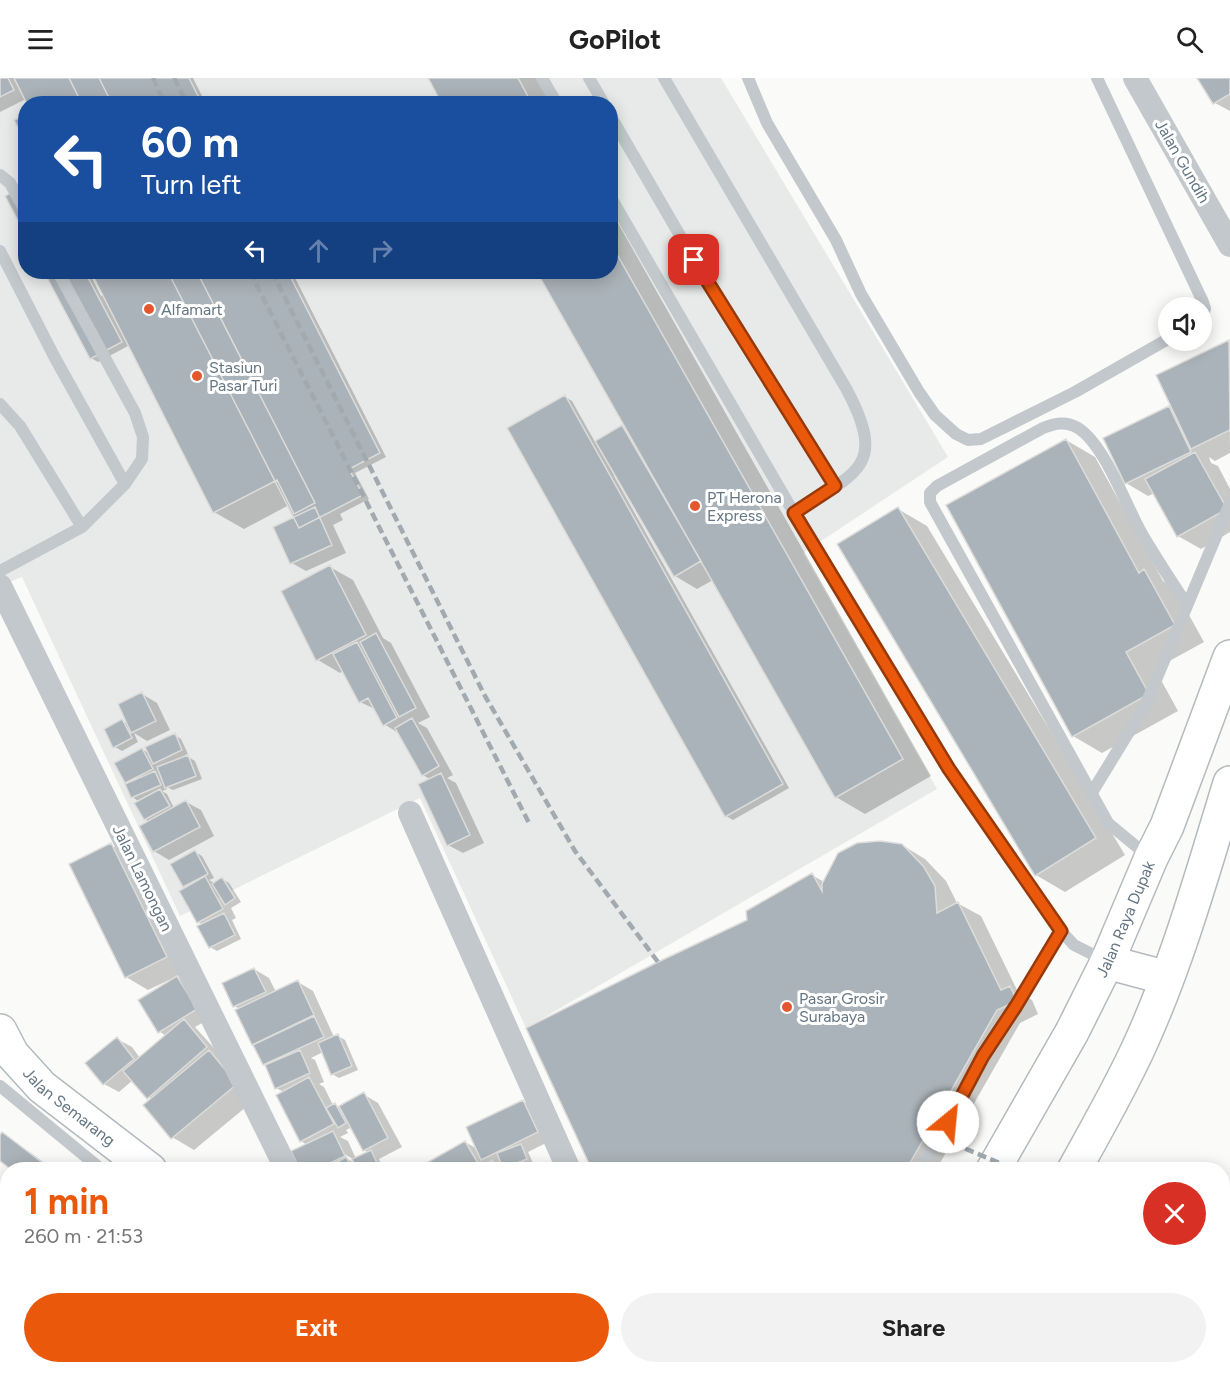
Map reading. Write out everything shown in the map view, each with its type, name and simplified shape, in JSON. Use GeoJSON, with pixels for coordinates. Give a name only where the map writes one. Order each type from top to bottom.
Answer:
{"type":"FeatureCollection","features":[{"type":"Feature","properties":{"kind":"main road","name":"Jalan Raya Dupak"},"geometry":{"type":"LineString","coordinates":[[998,1162],[1072,1032],[1107,962],[1167,826],[1230,657]]}},
{"type":"Feature","properties":{"kind":"main road"},"geometry":{"type":"LineString","coordinates":[[1078,1162],[1138,1050],[1167,978],[1216,847],[1230,783]]}},
{"type":"Feature","properties":{"kind":"main road"},"geometry":{"type":"LineString","coordinates":[[1107,962],[1167,978]]}},
{"type":"Feature","properties":{"kind":"main road","name":"Jalan Semarang"},"geometry":{"type":"LineString","coordinates":[[0,1031],[12,1053],[42,1087],[140,1162]]}},
{"type":"Feature","properties":{"kind":"street","name":"Jalan Gundih"},"geometry":{"type":"LineString","coordinates":[[1135,78],[1230,245]]}},
{"type":"Feature","properties":{"kind":"street","name":"Jalan Lamongan"},"geometry":{"type":"LineString","coordinates":[[0,586],[283,1162]]}},
{"type":"Feature","properties":{"kind":"street"},"geometry":{"type":"LineString","coordinates":[[410,813],[565,1162]]}},
{"type":"Feature","properties":{"kind":"lane"},"geometry":{"type":"LineString","coordinates":[[542,78],[552,96]]}},
{"type":"Feature","properties":{"kind":"lane"},"geometry":{"type":"LineString","coordinates":[[589,78],[599,96]]}},
{"type":"Feature","properties":{"kind":"lane"},"geometry":{"type":"LineString","coordinates":[[664,78],[857,409],[864,431],[866,453],[861,464],[835,486],[794,513]]}},
{"type":"Feature","properties":{"kind":"lane"},"geometry":{"type":"LineString","coordinates":[[748,78],[762,114],[836,240],[861,294],[935,415],[956,434],[968,440],[981,439],[1075,392],[1158,345]]}},
{"type":"Feature","properties":{"kind":"lane"},"geometry":{"type":"LineString","coordinates":[[1097,78],[1201,297]]}},
{"type":"Feature","properties":{"kind":"lane"},"geometry":{"type":"LineString","coordinates":[[618,129],[718,301],[835,486]]}},
{"type":"Feature","properties":{"kind":"lane"},"geometry":{"type":"LineString","coordinates":[[0,175],[10,183],[18,198]]}},
{"type":"Feature","properties":{"kind":"lane"},"geometry":{"type":"LineString","coordinates":[[618,210],[794,513],[949,769],[1061,931],[1074,945],[1107,962]]}},
{"type":"Feature","properties":{"kind":"lane"},"geometry":{"type":"LineString","coordinates":[[0,251],[55,358],[125,484]]}},
{"type":"Feature","properties":{"kind":"lane"},"geometry":{"type":"LineString","coordinates":[[0,571],[82,527],[125,484],[142,459],[143,437],[135,413],[62,279]]}},
{"type":"Feature","properties":{"kind":"lane"},"geometry":{"type":"LineString","coordinates":[[0,404],[20,426],[82,527]]}},
{"type":"Feature","properties":{"kind":"lane"},"geometry":{"type":"LineString","coordinates":[[1151,858],[1108,823],[930,502],[930,493],[937,486],[1043,428],[1056,423],[1067,424],[1079,429],[1100,452],[1142,533],[1187,605]]}},
{"type":"Feature","properties":{"kind":"lane"},"geometry":{"type":"LineString","coordinates":[[1091,794],[1146,704],[1230,503]]}},
{"type":"Feature","properties":{"kind":"lane"},"geometry":{"type":"LineString","coordinates":[[925,1162],[983,1056],[1061,931]]}},
{"type":"Feature","properties":{"kind":"lane"},"geometry":{"type":"LineString","coordinates":[[0,1086],[92,1162]]}},
{"type":"Feature","properties":{"kind":"shaded area"},"geometry":{"type":"Polygon","coordinates":[[[0,78],[721,78],[948,457],[803,553],[937,789],[526,1028],[420,798],[180,916],[22,577],[0,586],[0,78]]]}},
{"type":"Feature","properties":{"kind":"building"},"geometry":{"type":"Polygon","coordinates":[[[0,78],[8,78],[14,90],[0,97],[0,78]]]}},
{"type":"Feature","properties":{"kind":"building"},"geometry":{"type":"Polygon","coordinates":[[[14,78],[99,78],[108,96],[23,96],[14,78]]]}},
{"type":"Feature","properties":{"kind":"building"},"geometry":{"type":"Polygon","coordinates":[[[69,78],[189,78],[198,96],[78,96],[69,78]]]}},
{"type":"Feature","properties":{"kind":"building"},"geometry":{"type":"Polygon","coordinates":[[[428,78],[518,78],[528,96],[438,96],[428,78]]]}},
{"type":"Feature","properties":{"kind":"building"},"geometry":{"type":"Polygon","coordinates":[[[1197,78],[1230,78],[1230,94],[1213,104],[1197,78]]]}},
{"type":"Feature","properties":{"kind":"building"},"geometry":{"type":"Polygon","coordinates":[[[18,189],[18,221],[5,196],[18,189]]]}},
{"type":"Feature","properties":{"kind":"building"},"geometry":{"type":"Polygon","coordinates":[[[618,256],[903,759],[835,798],[541,279],[618,279],[618,256]]]}},
{"type":"Feature","properties":{"kind":"building"},"geometry":{"type":"Polygon","coordinates":[[[48,279],[89,279],[122,342],[90,359],[48,279]]]}},
{"type":"Feature","properties":{"kind":"building","name":"Stasiun Pasar Turi"},"geometry":{"type":"Polygon","coordinates":[[[95,279],[201,279],[315,503],[294,514],[277,480],[213,513],[95,279]]]}},
{"type":"Feature","properties":{"kind":"building"},"geometry":{"type":"Polygon","coordinates":[[[172,279],[292,279],[380,453],[349,469],[363,495],[299,528],[172,279]]]}},
{"type":"Feature","properties":{"kind":"building"},"geometry":{"type":"Polygon","coordinates":[[[1229,340],[1230,430],[1191,449],[1156,375],[1206,351],[1212,351],[1212,348],[1229,340]]]}},
{"type":"Feature","properties":{"kind":"building"},"geometry":{"type":"Polygon","coordinates":[[[565,395],[783,784],[725,817],[507,428],[565,395]]]}},
{"type":"Feature","properties":{"kind":"building"},"geometry":{"type":"Polygon","coordinates":[[[1169,406],[1191,452],[1125,484],[1103,438],[1169,406]]]}},
{"type":"Feature","properties":{"kind":"building"},"geometry":{"type":"Polygon","coordinates":[[[622,425],[701,561],[674,577],[595,441],[622,425]]]}},
{"type":"Feature","properties":{"kind":"building"},"geometry":{"type":"Polygon","coordinates":[[[1066,439],[1139,573],[1144,569],[1175,625],[1126,652],[1149,694],[1072,737],[946,505],[1066,439]]]}},
{"type":"Feature","properties":{"kind":"building"},"geometry":{"type":"Polygon","coordinates":[[[1195,452],[1227,509],[1177,537],[1145,479],[1195,452]]]}},
{"type":"Feature","properties":{"kind":"building"},"geometry":{"type":"Polygon","coordinates":[[[315,507],[332,545],[290,564],[273,527],[315,507]]]}},
{"type":"Feature","properties":{"kind":"building"},"geometry":{"type":"Polygon","coordinates":[[[898,507],[1096,838],[1035,876],[837,544],[898,507]]]}},
{"type":"Feature","properties":{"kind":"building"},"geometry":{"type":"Polygon","coordinates":[[[330,565],[366,635],[316,661],[281,591],[330,565]]]}},
{"type":"Feature","properties":{"kind":"building"},"geometry":{"type":"Polygon","coordinates":[[[376,633],[416,708],[399,717],[360,642],[376,633]]]}},
{"type":"Feature","properties":{"kind":"building"},"geometry":{"type":"Polygon","coordinates":[[[357,642],[397,718],[383,726],[368,698],[359,703],[333,654],[357,642]]]}},
{"type":"Feature","properties":{"kind":"building"},"geometry":{"type":"Polygon","coordinates":[[[142,692],[156,721],[131,733],[118,704],[142,692]]]}},
{"type":"Feature","properties":{"kind":"building"},"geometry":{"type":"Polygon","coordinates":[[[412,718],[439,766],[422,776],[395,728],[412,718]]]}},
{"type":"Feature","properties":{"kind":"building"},"geometry":{"type":"Polygon","coordinates":[[[122,719],[132,738],[113,748],[104,729],[122,719]]]}},
{"type":"Feature","properties":{"kind":"building"},"geometry":{"type":"Polygon","coordinates":[[[175,733],[182,750],[153,764],[145,747],[175,733]]]}},
{"type":"Feature","properties":{"kind":"building"},"geometry":{"type":"Polygon","coordinates":[[[142,748],[153,769],[125,783],[114,763],[142,748]]]}},
{"type":"Feature","properties":{"kind":"building"},"geometry":{"type":"Polygon","coordinates":[[[188,755],[196,776],[165,788],[157,767],[188,755]]]}},
{"type":"Feature","properties":{"kind":"building"},"geometry":{"type":"Polygon","coordinates":[[[155,771],[161,785],[131,798],[125,784],[155,771]]]}},
{"type":"Feature","properties":{"kind":"building"},"geometry":{"type":"Polygon","coordinates":[[[441,773],[470,835],[447,846],[418,784],[441,773]]]}},
{"type":"Feature","properties":{"kind":"building"},"geometry":{"type":"Polygon","coordinates":[[[160,789],[170,806],[144,820],[134,803],[160,789]]]}},
{"type":"Feature","properties":{"kind":"building"},"geometry":{"type":"Polygon","coordinates":[[[186,800],[200,827],[153,852],[139,826],[186,800]]]}},
{"type":"Feature","properties":{"kind":"building","name":"Pasar Grosir Surabaya"},"geometry":{"type":"Polygon","coordinates":[[[880,841],[902,844],[924,867],[935,886],[937,913],[958,902],[1001,990],[1010,986],[1017,1001],[997,1010],[911,1162],[588,1162],[526,1028],[747,920],[746,911],[812,873],[822,891],[822,884],[838,853],[857,843],[880,841]]]}},
{"type":"Feature","properties":{"kind":"building"},"geometry":{"type":"Polygon","coordinates":[[[111,843],[167,957],[125,978],[69,864],[111,843]]]}},
{"type":"Feature","properties":{"kind":"building"},"geometry":{"type":"Polygon","coordinates":[[[195,850],[208,874],[183,887],[170,864],[195,850]]]}},
{"type":"Feature","properties":{"kind":"building"},"geometry":{"type":"Polygon","coordinates":[[[205,876],[223,909],[197,923],[179,891],[205,876]]]}},
{"type":"Feature","properties":{"kind":"building"},"geometry":{"type":"Polygon","coordinates":[[[222,877],[235,898],[225,905],[212,884],[222,877]]]}},
{"type":"Feature","properties":{"kind":"building"},"geometry":{"type":"Polygon","coordinates":[[[224,913],[235,935],[209,948],[197,926],[224,913]]]}},
{"type":"Feature","properties":{"kind":"building"},"geometry":{"type":"Polygon","coordinates":[[[254,968],[266,992],[233,1007],[222,983],[254,968]]]}},
{"type":"Feature","properties":{"kind":"building"},"geometry":{"type":"Polygon","coordinates":[[[177,976],[197,1009],[158,1033],[138,1000],[177,976]]]}},
{"type":"Feature","properties":{"kind":"building"},"geometry":{"type":"Polygon","coordinates":[[[298,980],[314,1015],[252,1045],[235,1010],[298,980]]]}},
{"type":"Feature","properties":{"kind":"building"},"geometry":{"type":"Polygon","coordinates":[[[314,1016],[324,1037],[263,1065],[253,1045],[314,1016]]]}},
{"type":"Feature","properties":{"kind":"building"},"geometry":{"type":"Polygon","coordinates":[[[184,1019],[207,1047],[147,1099],[123,1071],[184,1019]]]}},
{"type":"Feature","properties":{"kind":"building"},"geometry":{"type":"Polygon","coordinates":[[[338,1034],[352,1066],[331,1075],[318,1043],[338,1034]]]}},
{"type":"Feature","properties":{"kind":"building"},"geometry":{"type":"Polygon","coordinates":[[[117,1037],[134,1059],[103,1085],[85,1063],[117,1037]]]}},
{"type":"Feature","properties":{"kind":"building"},"geometry":{"type":"Polygon","coordinates":[[[209,1050],[237,1084],[171,1139],[143,1105],[209,1050]]]}},
{"type":"Feature","properties":{"kind":"building"},"geometry":{"type":"Polygon","coordinates":[[[300,1050],[310,1073],[275,1089],[265,1065],[300,1050]]]}},
{"type":"Feature","properties":{"kind":"building"},"geometry":{"type":"Polygon","coordinates":[[[309,1077],[334,1124],[300,1142],[276,1095],[309,1077]]]}},
{"type":"Feature","properties":{"kind":"building"},"geometry":{"type":"Polygon","coordinates":[[[364,1092],[388,1138],[363,1151],[339,1106],[364,1092]]]}},
{"type":"Feature","properties":{"kind":"building"},"geometry":{"type":"Polygon","coordinates":[[[523,1100],[538,1132],[481,1160],[466,1127],[523,1100]]]}},
{"type":"Feature","properties":{"kind":"building"},"geometry":{"type":"Polygon","coordinates":[[[335,1103],[346,1123],[338,1128],[326,1108],[335,1103]]]}},
{"type":"Feature","properties":{"kind":"building"},"geometry":{"type":"Polygon","coordinates":[[[333,1131],[345,1156],[333,1162],[296,1162],[291,1151],[333,1131]]]}},
{"type":"Feature","properties":{"kind":"building"},"geometry":{"type":"Polygon","coordinates":[[[2,1132],[41,1162],[1,1162],[0,1135],[2,1132]]]}},
{"type":"Feature","properties":{"kind":"building"},"geometry":{"type":"Polygon","coordinates":[[[465,1141],[477,1162],[428,1162],[465,1141]]]}},
{"type":"Feature","properties":{"kind":"building"},"geometry":{"type":"Polygon","coordinates":[[[521,1144],[527,1159],[520,1162],[500,1162],[497,1153],[521,1144]]]}},
{"type":"Feature","properties":{"kind":"building"},"geometry":{"type":"Polygon","coordinates":[[[371,1150],[376,1162],[354,1162],[352,1159],[371,1150]]]}},
{"type":"Feature","properties":{"kind":"building"},"geometry":{"type":"Polygon","coordinates":[[[346,1157],[349,1162],[337,1162],[346,1157]]]}},
{"type":"Feature","properties":{"kind":"railway"},"geometry":{"type":"LineString","coordinates":[[153,78],[161,96]]}},
{"type":"Feature","properties":{"kind":"railway"},"geometry":{"type":"LineString","coordinates":[[174,78],[183,96]]}},
{"type":"Feature","properties":{"kind":"railway"},"geometry":{"type":"LineString","coordinates":[[254,279],[530,825]]}},
{"type":"Feature","properties":{"kind":"railway"},"geometry":{"type":"LineString","coordinates":[[276,279],[485,696],[575,851],[658,962]]}},
{"type":"Feature","properties":{"kind":"railway"},"geometry":{"type":"LineString","coordinates":[[928,1133],[997,1162]]}},
{"type":"Feature","properties":{"kind":"place","name":"Alfamart"},"geometry":{"type":"Point","coordinates":[149,309]}},
{"type":"Feature","properties":{"kind":"place","name":"Stasiun Pasar Turi"},"geometry":{"type":"Point","coordinates":[197,376]}},
{"type":"Feature","properties":{"kind":"place","name":"PT Herona Express"},"geometry":{"type":"Point","coordinates":[695,506]}},
{"type":"Feature","properties":{"kind":"place","name":"Pasar Grosir Surabaya"},"geometry":{"type":"Point","coordinates":[787,1007]}},
{"type":"Feature","properties":{"kind":"route"},"geometry":{"type":"LineString","coordinates":[[694,260],[835,486],[794,513],[949,769],[1061,931],[983,1056],[948,1122]]}}]}
